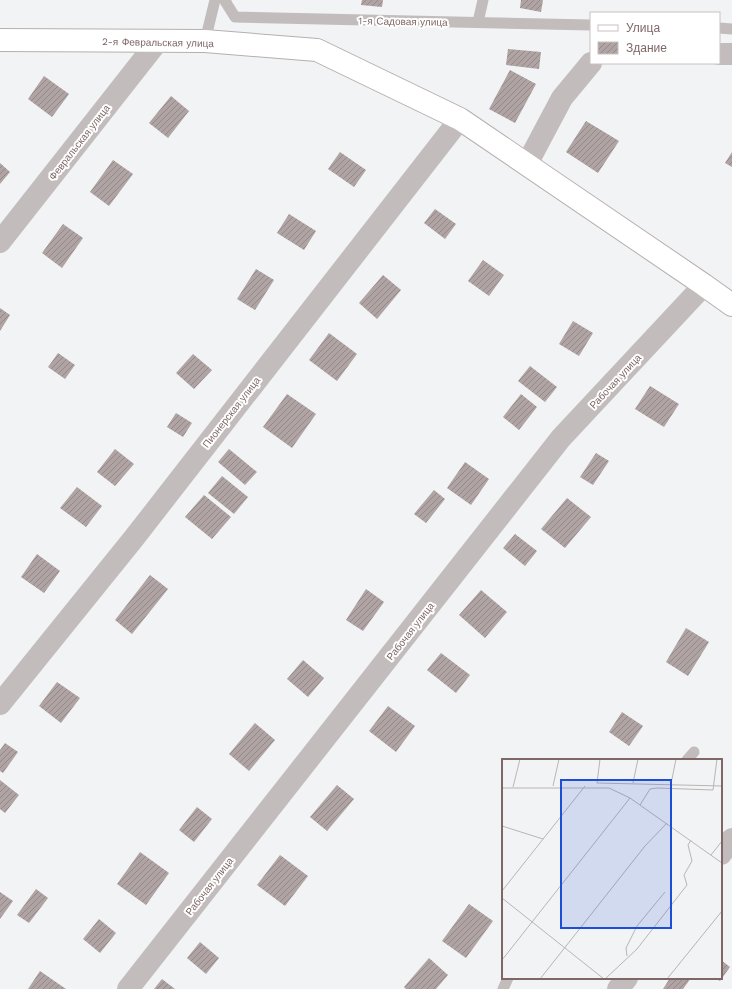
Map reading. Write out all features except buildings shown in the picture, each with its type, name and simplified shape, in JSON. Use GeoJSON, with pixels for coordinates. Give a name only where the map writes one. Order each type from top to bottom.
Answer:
{"type":"FeatureCollection","features":[{"type":"Feature","properties":{"kind":"street","name":"2-я Февральская улица"},"geometry":{"type":"LineString","coordinates":[[0,40],[205,42],[317,50],[460,119]]}},
{"type":"Feature","properties":{"kind":"street","name":"Февральская улица"},"geometry":{"type":"LineString","coordinates":[[0,242],[158,42]]}},
{"type":"Feature","properties":{"kind":"street"},"geometry":{"type":"LineString","coordinates":[[720,54],[732,54]]}},
{"type":"Feature","properties":{"kind":"street"},"geometry":{"type":"LineString","coordinates":[[526,164],[562,98],[590,64]]}},
{"type":"Feature","properties":{"kind":"street"},"geometry":{"type":"LineString","coordinates":[[460,119],[732,305]]}},
{"type":"Feature","properties":{"kind":"street","name":"Пионерская улица"},"geometry":{"type":"LineString","coordinates":[[0,704],[134,538],[460,119]]}},
{"type":"Feature","properties":{"kind":"street","name":"Рабочая улица"},"geometry":{"type":"LineString","coordinates":[[128,989],[561,438],[704,285]]}},
{"type":"Feature","properties":{"kind":"street"},"geometry":{"type":"LineString","coordinates":[[722,853],[732,839]]}},
{"type":"Feature","properties":{"kind":"street"},"geometry":{"type":"LineString","coordinates":[[618,989],[625,979]]}},
{"type":"Feature","properties":{"kind":"lane"},"geometry":{"type":"LineString","coordinates":[[205,42],[214,0]]}},
{"type":"Feature","properties":{"kind":"lane","name":"1-я Садовая улица"},"geometry":{"type":"LineString","coordinates":[[226,0],[225,2],[236,17],[590,25]]}},
{"type":"Feature","properties":{"kind":"lane"},"geometry":{"type":"LineString","coordinates":[[478,22],[483,0]]}},
{"type":"Feature","properties":{"kind":"lane"},"geometry":{"type":"LineString","coordinates":[[720,28],[732,29]]}},
{"type":"Feature","properties":{"kind":"lane"},"geometry":{"type":"LineString","coordinates":[[502,989],[507,979]]}}]}
